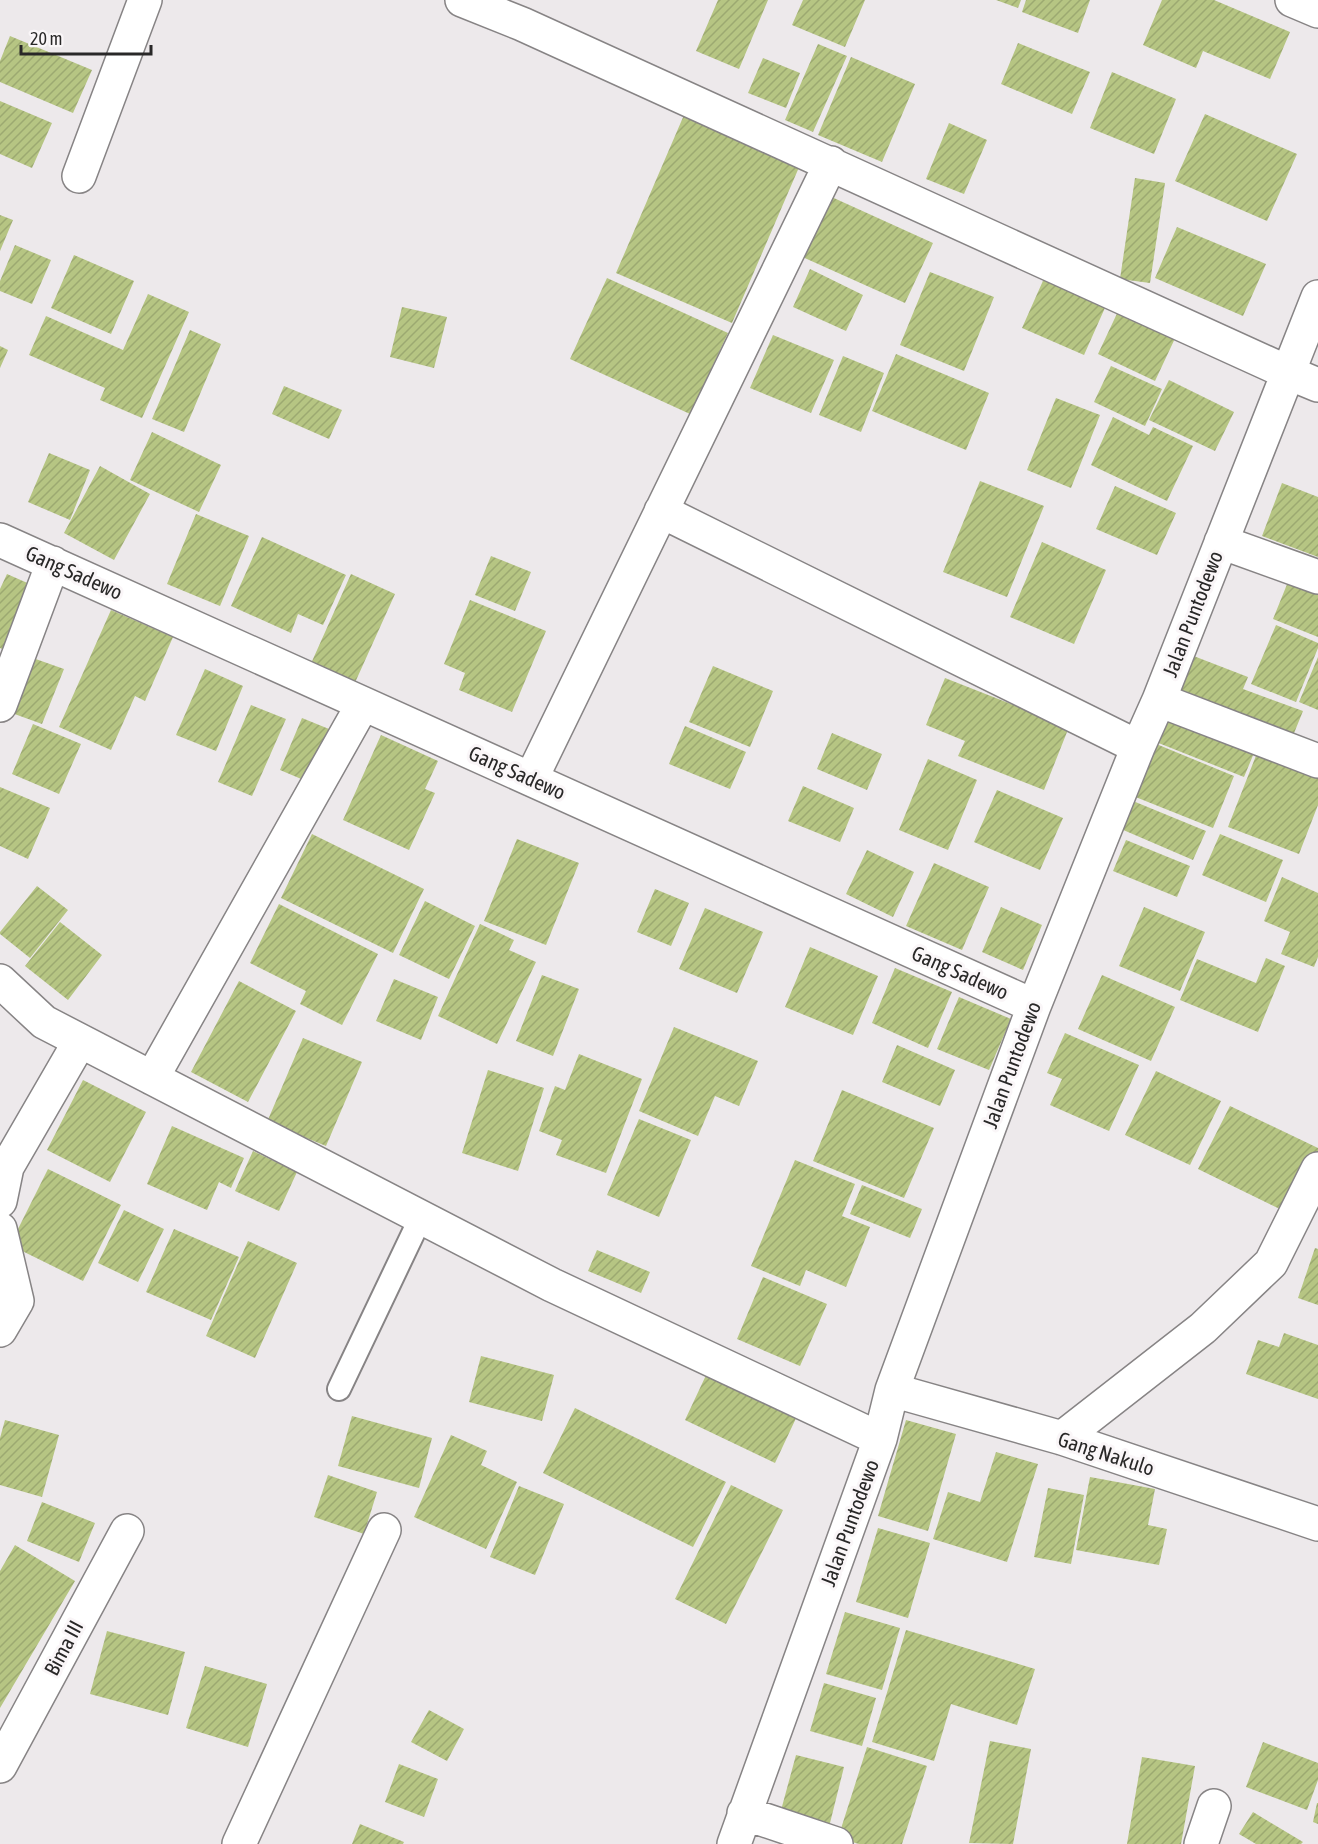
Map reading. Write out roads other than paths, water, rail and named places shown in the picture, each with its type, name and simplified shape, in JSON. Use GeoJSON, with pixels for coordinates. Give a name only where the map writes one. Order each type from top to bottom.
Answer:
{"type":"FeatureCollection","features":[{"type":"Feature","properties":{"kind":"street"},"geometry":{"type":"LineString","coordinates":[[79,176],[145,0]]}},
{"type":"Feature","properties":{"kind":"street"},"geometry":{"type":"LineString","coordinates":[[462,0],[527,12],[831,163],[1303,379]]}},
{"type":"Feature","properties":{"kind":"street"},"geometry":{"type":"LineString","coordinates":[[1293,0],[1318,11]]}},
{"type":"Feature","properties":{"kind":"street"},"geometry":{"type":"LineString","coordinates":[[531,779],[831,163]]}},
{"type":"Feature","properties":{"kind":"street","name":"Jalan Puntodewo"},"geometry":{"type":"LineString","coordinates":[[734,1844],[880,1438],[892,1390],[1034,1006],[1138,747],[1160,700],[1221,542],[1303,379],[1318,297]]}},
{"type":"Feature","properties":{"kind":"street"},"geometry":{"type":"LineString","coordinates":[[661,511],[1138,747]]}},
{"type":"Feature","properties":{"kind":"street","name":"Gang Sadewo"},"geometry":{"type":"LineString","coordinates":[[0,540],[1034,1006]]}},
{"type":"Feature","properties":{"kind":"street"},"geometry":{"type":"LineString","coordinates":[[1221,542],[1318,577]]}},
{"type":"Feature","properties":{"kind":"street"},"geometry":{"type":"LineString","coordinates":[[0,705],[52,563]]}},
{"type":"Feature","properties":{"kind":"street"},"geometry":{"type":"LineString","coordinates":[[1160,700],[1318,762]]}},
{"type":"Feature","properties":{"kind":"street"},"geometry":{"type":"LineString","coordinates":[[152,1078],[363,704]]}},
{"type":"Feature","properties":{"kind":"street"},"geometry":{"type":"LineString","coordinates":[[0,981],[44,1022],[80,1041],[552,1285],[880,1438]]}},
{"type":"Feature","properties":{"kind":"street"},"geometry":{"type":"LineString","coordinates":[[0,1201],[8,1167],[80,1041]]}},
{"type":"Feature","properties":{"kind":"street"},"geometry":{"type":"LineString","coordinates":[[1062,1438],[1203,1328],[1271,1263],[1318,1169]]}},
{"type":"Feature","properties":{"kind":"street"},"geometry":{"type":"LineString","coordinates":[[0,1229],[17,1301],[0,1330]]}},
{"type":"Feature","properties":{"kind":"street","name":"Gang Nakulo"},"geometry":{"type":"LineString","coordinates":[[892,1390],[1062,1438],[1318,1524]]}},
{"type":"Feature","properties":{"kind":"street"},"geometry":{"type":"LineString","coordinates":[[239,1844],[384,1530]]}},
{"type":"Feature","properties":{"kind":"street","name":"Bima III"},"geometry":{"type":"LineString","coordinates":[[0,1766],[127,1531]]}},
{"type":"Feature","properties":{"kind":"street"},"geometry":{"type":"LineString","coordinates":[[1201,1844],[1214,1806]]}},
{"type":"Feature","properties":{"kind":"street"},"geometry":{"type":"LineString","coordinates":[[744,1813],[836,1844]]}},
{"type":"Feature","properties":{"kind":"lane"},"geometry":{"type":"LineString","coordinates":[[339,1389],[421,1217]]}}]}
